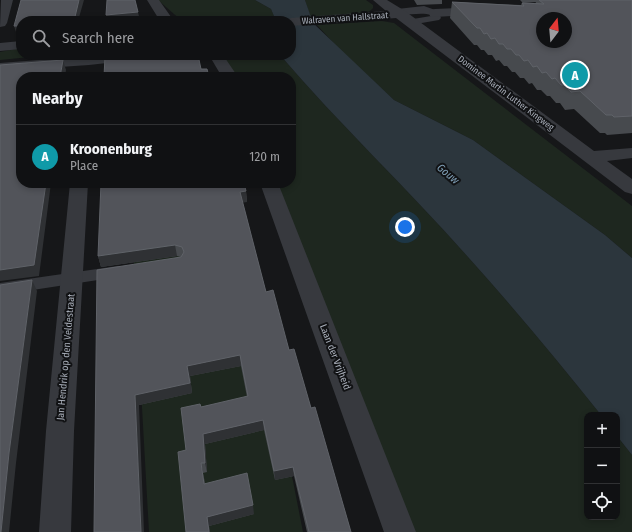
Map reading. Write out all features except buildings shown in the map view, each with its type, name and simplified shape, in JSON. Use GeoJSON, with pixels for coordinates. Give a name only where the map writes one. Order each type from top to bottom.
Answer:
{"type":"FeatureCollection","features":[{"type":"Feature","properties":{"kind":"street"},"geometry":{"type":"LineString","coordinates":[[0,24],[7,0]]}},
{"type":"Feature","properties":{"kind":"street"},"geometry":{"type":"LineString","coordinates":[[153,0],[164,16]]}},
{"type":"Feature","properties":{"kind":"street","name":"Dominee Martin Luther Kingweg"},"geometry":{"type":"LineString","coordinates":[[379,0],[632,188]]}},
{"type":"Feature","properties":{"kind":"street"},"geometry":{"type":"LineString","coordinates":[[402,16],[424,9],[435,13],[496,10]]}},
{"type":"Feature","properties":{"kind":"street"},"geometry":{"type":"LineString","coordinates":[[402,16],[436,18],[435,13]]}},
{"type":"Feature","properties":{"kind":"street","name":"Walraven van Hallstraat"},"geometry":{"type":"LineString","coordinates":[[296,22],[402,16]]}},
{"type":"Feature","properties":{"kind":"street"},"geometry":{"type":"LineString","coordinates":[[0,47],[16,45]]}},
{"type":"Feature","properties":{"kind":"street"},"geometry":{"type":"LineString","coordinates":[[0,66],[98,60]]}},
{"type":"Feature","properties":{"kind":"street"},"geometry":{"type":"LineString","coordinates":[[219,60],[227,72]]}},
{"type":"Feature","properties":{"kind":"street"},"geometry":{"type":"LineString","coordinates":[[88,72],[89,61]]}},
{"type":"Feature","properties":{"kind":"street"},"geometry":{"type":"LineString","coordinates":[[590,157],[632,154]]}},
{"type":"Feature","properties":{"kind":"street","name":"Jan Hendrik op den Veldestraat"},"geometry":{"type":"LineString","coordinates":[[55,532],[60,431],[79,188]]}},
{"type":"Feature","properties":{"kind":"street","name":"Laan der Vrijheid"},"geometry":{"type":"LineString","coordinates":[[271,188],[400,532]]}},
{"type":"Feature","properties":{"kind":"street"},"geometry":{"type":"LineString","coordinates":[[0,289],[132,270]]}},
{"type":"Feature","properties":{"kind":"shaded area"},"geometry":{"type":"Polygon","coordinates":[[[158,0],[255,0],[271,9],[274,16],[176,16],[158,0]]]}},
{"type":"Feature","properties":{"kind":"shaded area"},"geometry":{"type":"Polygon","coordinates":[[[305,0],[366,0],[373,5],[373,8],[369,11],[353,15],[310,16],[305,0]]]}},
{"type":"Feature","properties":{"kind":"shaded area"},"geometry":{"type":"Polygon","coordinates":[[[382,21],[394,23],[632,206],[632,258],[605,235],[473,140],[394,100],[341,51],[317,25],[382,21]]]}},
{"type":"Feature","properties":{"kind":"shaded area"},"geometry":{"type":"Polygon","coordinates":[[[16,49],[16,58],[0,60],[0,52],[16,49]]]}},
{"type":"Feature","properties":{"kind":"shaded area"},"geometry":{"type":"Polygon","coordinates":[[[224,60],[284,60],[295,72],[231,72],[224,60]]]}},
{"type":"Feature","properties":{"kind":"shaded area"},"geometry":{"type":"Polygon","coordinates":[[[296,73],[445,231],[502,296],[599,412],[584,412],[584,520],[620,520],[620,440],[632,455],[632,532],[408,532],[275,188],[296,188],[296,73]]]}},
{"type":"Feature","properties":{"kind":"shaded area"},"geometry":{"type":"Polygon","coordinates":[[[133,188],[215,188],[293,481],[303,532],[149,532],[134,265],[133,188]]]}},
{"type":"Feature","properties":{"kind":"water","name":"Gouw"},"geometry":{"type":"Polygon","coordinates":[[[255,0],[305,0],[313,23],[394,100],[473,140],[605,235],[632,258],[632,455],[620,440],[620,412],[599,412],[536,335],[445,231],[284,60],[296,60],[296,16],[274,16],[271,9],[255,0]]]}},
{"type":"Feature","properties":{"kind":"place","name":"Kroonenburg"},"geometry":{"type":"Point","coordinates":[575,75]}}]}
